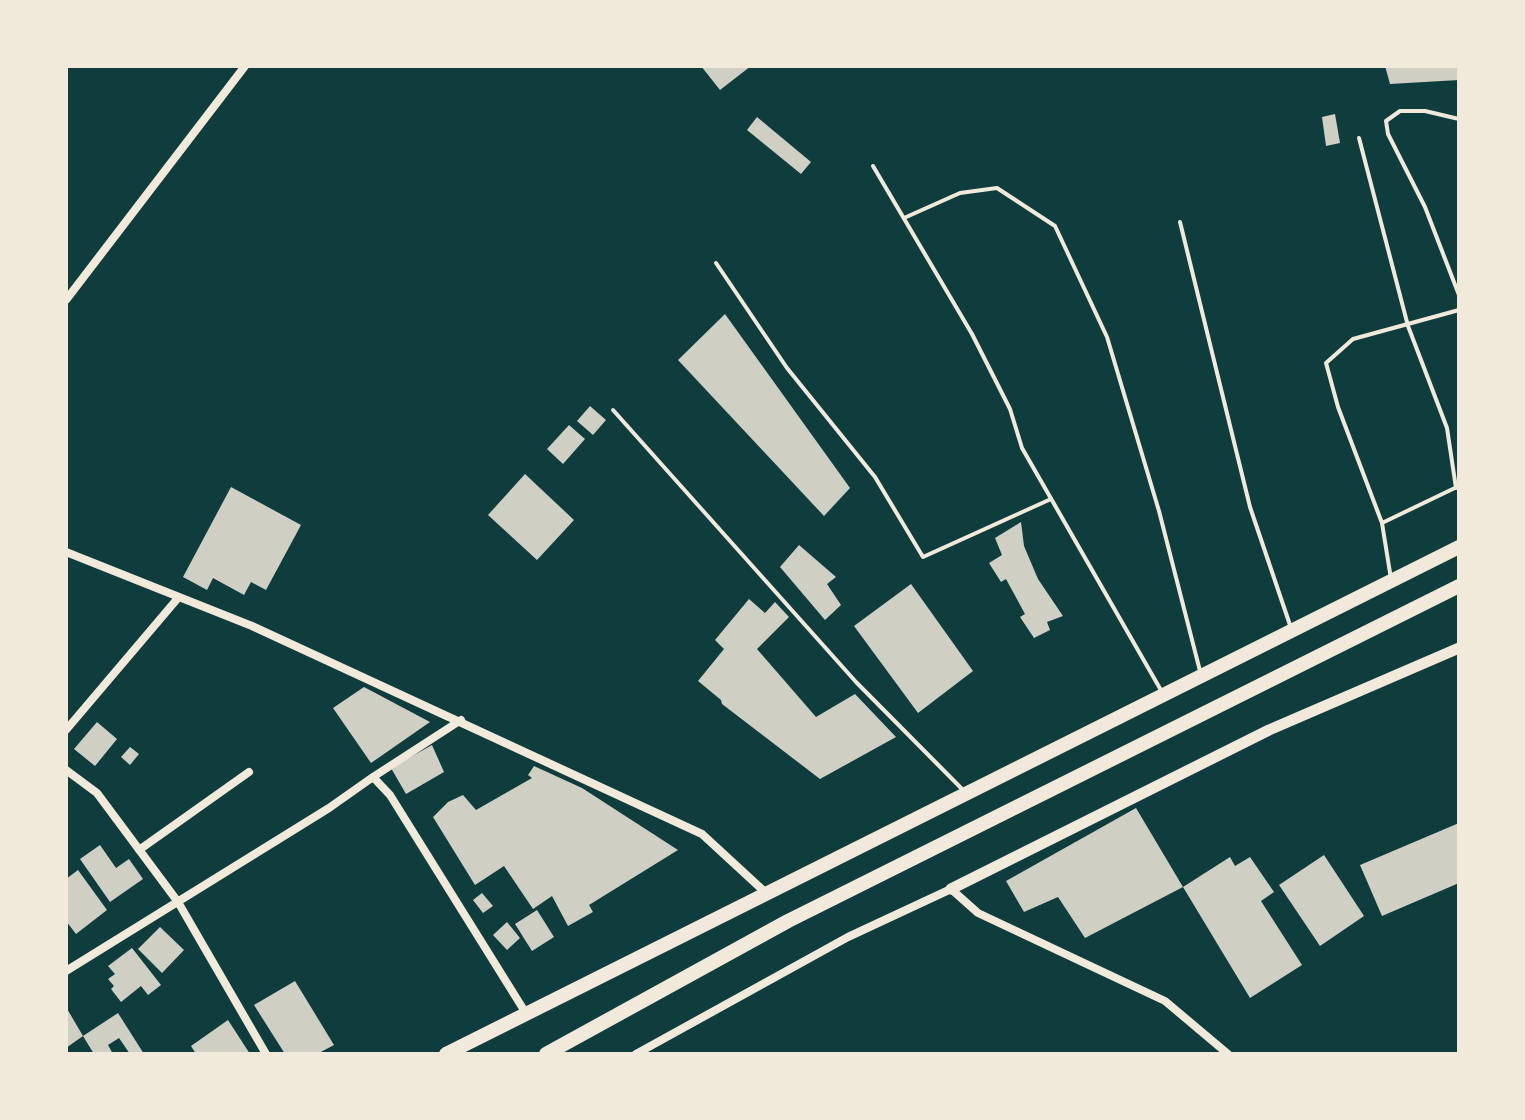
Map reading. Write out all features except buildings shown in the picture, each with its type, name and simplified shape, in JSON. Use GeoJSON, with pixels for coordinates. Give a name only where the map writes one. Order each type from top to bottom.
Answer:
{"type":"FeatureCollection","features":[{"type":"Feature","properties":{"kind":"highway"},"geometry":{"type":"LineString","coordinates":[[446,1054],[1459,547]]}},
{"type":"Feature","properties":{"kind":"highway"},"geometry":{"type":"LineString","coordinates":[[546,1054],[801,914],[1459,586]]}},
{"type":"Feature","properties":{"kind":"street"},"geometry":{"type":"LineString","coordinates":[[66,300],[245,66]]}},
{"type":"Feature","properties":{"kind":"street"},"geometry":{"type":"LineString","coordinates":[[66,552],[252,626],[702,834],[766,893]]}},
{"type":"Feature","properties":{"kind":"street"},"geometry":{"type":"LineString","coordinates":[[66,730],[178,598]]}},
{"type":"Feature","properties":{"kind":"street"},"geometry":{"type":"LineString","coordinates":[[636,1054],[848,937],[1269,730],[1459,648]]}},
{"type":"Feature","properties":{"kind":"street"},"geometry":{"type":"LineString","coordinates":[[66,971],[461,720]]}},
{"type":"Feature","properties":{"kind":"street"},"geometry":{"type":"LineString","coordinates":[[66,770],[97,793],[178,902],[266,1054]]}},
{"type":"Feature","properties":{"kind":"street"},"geometry":{"type":"LineString","coordinates":[[139,850],[249,772]]}},
{"type":"Feature","properties":{"kind":"street"},"geometry":{"type":"LineString","coordinates":[[373,777],[390,795],[527,1015]]}},
{"type":"Feature","properties":{"kind":"street"},"geometry":{"type":"LineString","coordinates":[[951,889],[978,913],[1165,1001],[1228,1054]]}},
{"type":"Feature","properties":{"kind":"lane"},"geometry":{"type":"LineString","coordinates":[[1459,119],[1425,111],[1400,111],[1386,121],[1388,134],[1425,207],[1459,295]]}},
{"type":"Feature","properties":{"kind":"lane"},"geometry":{"type":"LineString","coordinates":[[1359,138],[1408,326],[1447,428],[1458,487],[1382,523]]}},
{"type":"Feature","properties":{"kind":"lane"},"geometry":{"type":"LineString","coordinates":[[873,166],[972,334],[1010,409],[1022,448],[1164,695]]}},
{"type":"Feature","properties":{"kind":"lane"},"geometry":{"type":"LineString","coordinates":[[904,218],[960,193],[997,188],[1055,226],[1107,337],[1159,511],[1201,676]]}},
{"type":"Feature","properties":{"kind":"lane"},"geometry":{"type":"LineString","coordinates":[[1180,222],[1250,507],[1292,631]]}},
{"type":"Feature","properties":{"kind":"lane"},"geometry":{"type":"LineString","coordinates":[[716,263],[787,368],[875,477],[923,557],[1051,499]]}},
{"type":"Feature","properties":{"kind":"lane"},"geometry":{"type":"LineString","coordinates":[[1391,581],[1382,523],[1338,407],[1326,363],[1353,339],[1459,310]]}},
{"type":"Feature","properties":{"kind":"lane"},"geometry":{"type":"LineString","coordinates":[[613,410],[856,682],[966,793]]}}]}
